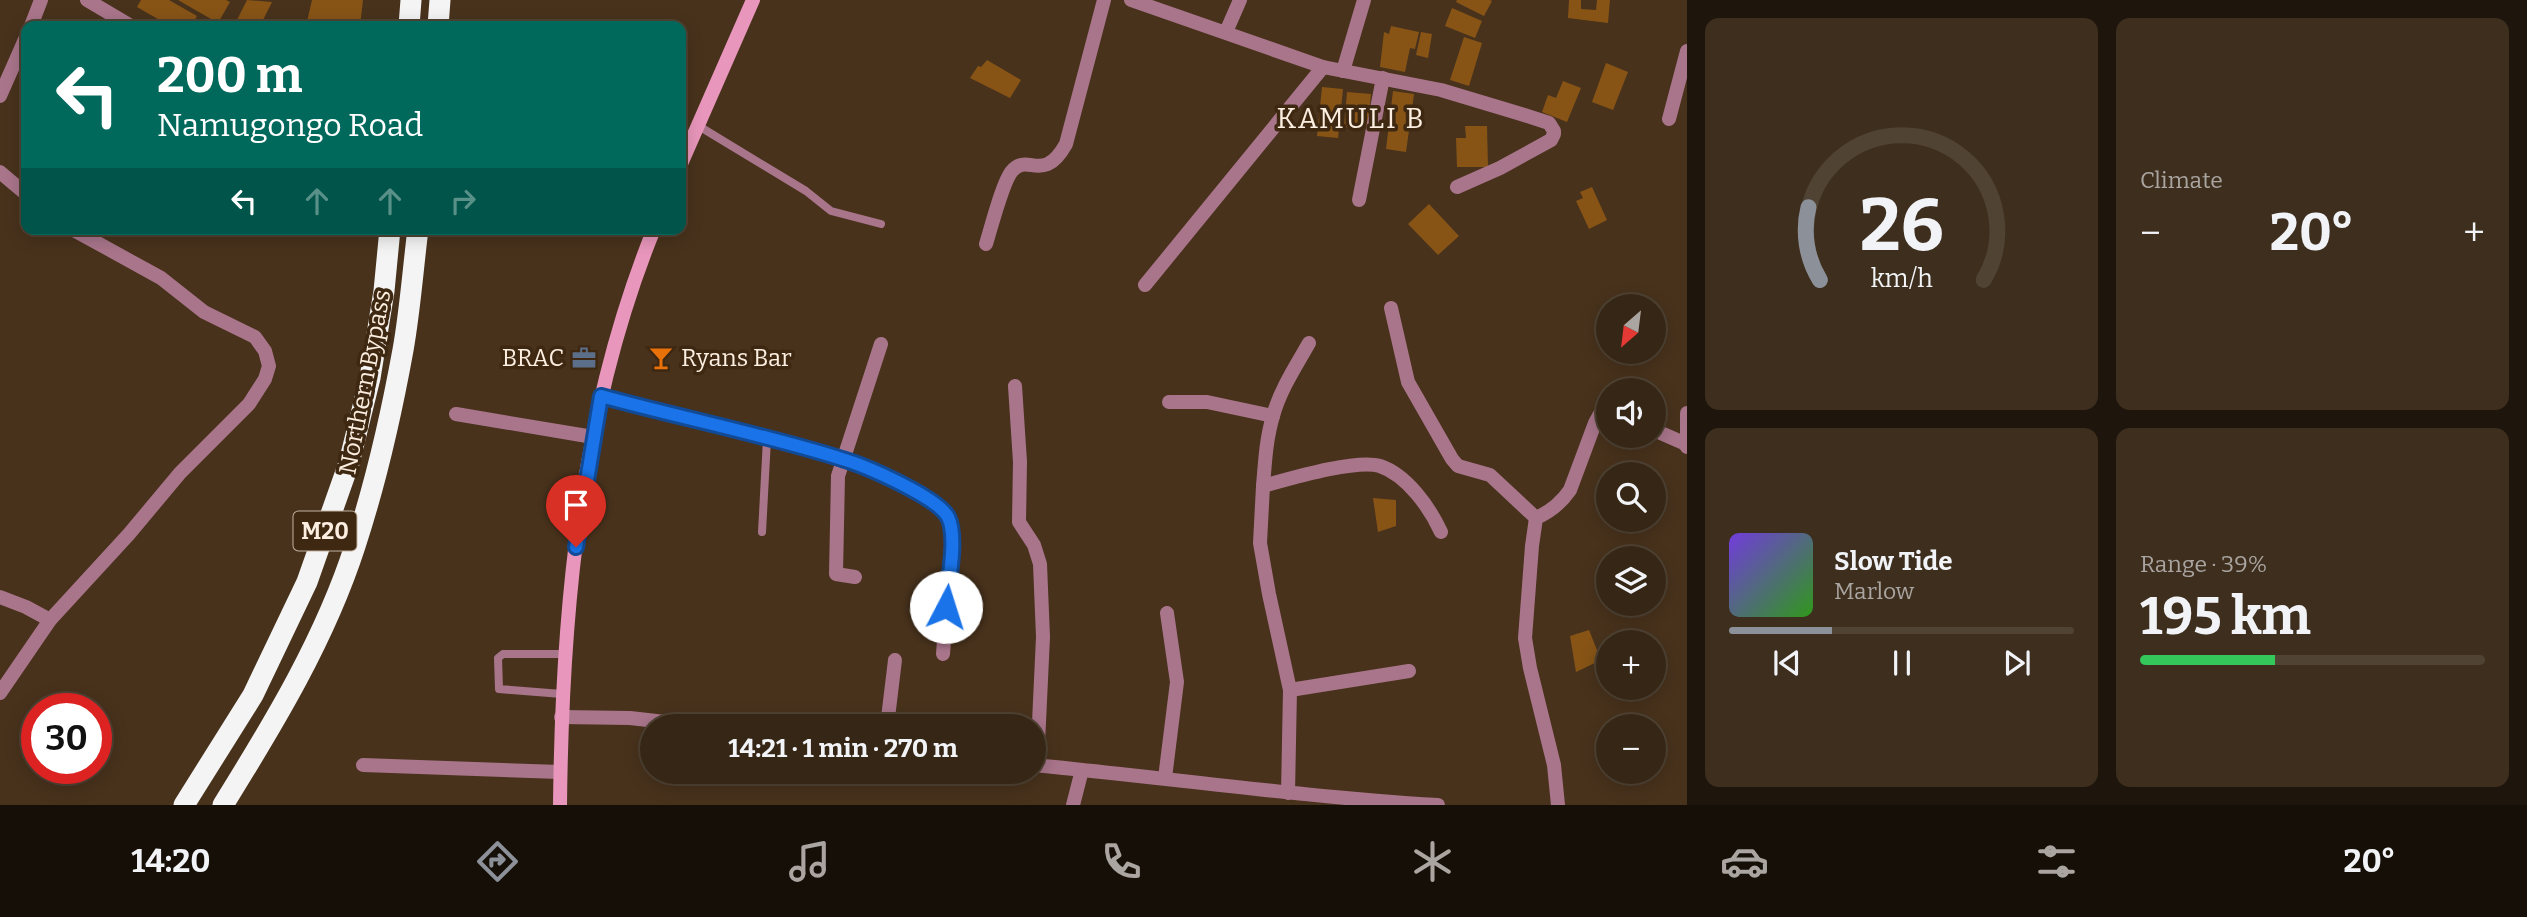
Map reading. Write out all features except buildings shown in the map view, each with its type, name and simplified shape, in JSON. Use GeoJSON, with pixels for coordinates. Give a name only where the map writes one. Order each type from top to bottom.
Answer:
{"type":"FeatureCollection","features":[{"type":"Feature","properties":{"kind":"highway"},"geometry":{"type":"LineString","coordinates":[[409,21],[411,0]]}},
{"type":"Feature","properties":{"kind":"highway"},"geometry":{"type":"LineString","coordinates":[[438,21],[440,0]]}},
{"type":"Feature","properties":{"kind":"highway","name":"Northern Bypass"},"geometry":{"type":"LineString","coordinates":[[184,805],[253,695],[312,568],[349,463],[370,377],[384,291],[389,235]]}},
{"type":"Feature","properties":{"kind":"highway","name":"Northern Bypass"},"geometry":{"type":"LineString","coordinates":[[222,805],[273,725],[321,631],[355,547],[384,446],[404,348],[417,235]]}},
{"type":"Feature","properties":{"kind":"main road"},"geometry":{"type":"LineString","coordinates":[[686,152],[753,0]]}},
{"type":"Feature","properties":{"kind":"main road"},"geometry":{"type":"LineString","coordinates":[[560,805],[565,654],[576,547],[593,437],[614,350],[652,235]]}},
{"type":"Feature","properties":{"kind":"street"},"geometry":{"type":"LineString","coordinates":[[33,21],[41,0]]}},
{"type":"Feature","properties":{"kind":"street"},"geometry":{"type":"LineString","coordinates":[[87,0],[123,21]]}},
{"type":"Feature","properties":{"kind":"street"},"geometry":{"type":"LineString","coordinates":[[986,244],[1010,173],[1021,165],[1050,165],[1058,158],[1066,144],[1104,0]]}},
{"type":"Feature","properties":{"kind":"street"},"geometry":{"type":"LineString","coordinates":[[1131,0],[1323,67],[1441,90],[1549,123],[1553,128],[1554,134],[1550,140],[1457,187]]}},
{"type":"Feature","properties":{"kind":"street"},"geometry":{"type":"LineString","coordinates":[[1226,32],[1240,0]]}},
{"type":"Feature","properties":{"kind":"street"},"geometry":{"type":"LineString","coordinates":[[1343,71],[1364,0]]}},
{"type":"Feature","properties":{"kind":"street"},"geometry":{"type":"LineString","coordinates":[[0,96],[21,48]]}},
{"type":"Feature","properties":{"kind":"street"},"geometry":{"type":"LineString","coordinates":[[1670,119],[1687,51]]}},
{"type":"Feature","properties":{"kind":"street"},"geometry":{"type":"LineString","coordinates":[[1145,285],[1323,67]]}},
{"type":"Feature","properties":{"kind":"street"},"geometry":{"type":"LineString","coordinates":[[1359,200],[1383,78]]}},
{"type":"Feature","properties":{"kind":"street"},"geometry":{"type":"LineString","coordinates":[[0,173],[21,190]]}},
{"type":"Feature","properties":{"kind":"street"},"geometry":{"type":"LineString","coordinates":[[0,693],[50,620],[129,534],[180,473],[249,404],[265,379],[269,366],[265,351],[255,337],[204,312],[161,278],[83,235]]}},
{"type":"Feature","properties":{"kind":"street"},"geometry":{"type":"LineString","coordinates":[[1391,308],[1408,382],[1452,459],[1458,466],[1490,475],[1536,517]]}},
{"type":"Feature","properties":{"kind":"street"},"geometry":{"type":"LineString","coordinates":[[1289,793],[1290,690],[1260,543],[1267,442],[1273,416],[1282,392],[1309,343]]}},
{"type":"Feature","properties":{"kind":"street"},"geometry":{"type":"LineString","coordinates":[[855,577],[836,574],[838,475],[881,344]]}},
{"type":"Feature","properties":{"kind":"street"},"geometry":{"type":"LineString","coordinates":[[1015,386],[1020,462],[1019,522],[1034,545],[1040,564],[1043,637],[1038,714]]}},
{"type":"Feature","properties":{"kind":"street"},"geometry":{"type":"LineString","coordinates":[[601,396],[844,459],[908,487],[932,501],[949,519],[952,535],[943,654]]}},
{"type":"Feature","properties":{"kind":"street"},"geometry":{"type":"LineString","coordinates":[[1170,402],[1206,402],[1273,416]]}},
{"type":"Feature","properties":{"kind":"street"},"geometry":{"type":"LineString","coordinates":[[1666,436],[1686,445],[1687,413]]}},
{"type":"Feature","properties":{"kind":"street"},"geometry":{"type":"LineString","coordinates":[[456,414],[593,437]]}},
{"type":"Feature","properties":{"kind":"street"},"geometry":{"type":"LineString","coordinates":[[1536,517],[1547,513],[1564,500],[1570,491],[1596,421]]}},
{"type":"Feature","properties":{"kind":"street"},"geometry":{"type":"LineString","coordinates":[[1263,486],[1365,464],[1381,467],[1417,494],[1431,510],[1441,532]]}},
{"type":"Feature","properties":{"kind":"street"},"geometry":{"type":"LineString","coordinates":[[1536,517],[1525,638],[1554,765],[1558,805]]}},
{"type":"Feature","properties":{"kind":"street"},"geometry":{"type":"LineString","coordinates":[[0,597],[50,620]]}},
{"type":"Feature","properties":{"kind":"street"},"geometry":{"type":"LineString","coordinates":[[1165,778],[1177,682],[1167,613]]}},
{"type":"Feature","properties":{"kind":"street"},"geometry":{"type":"LineString","coordinates":[[888,714],[895,660]]}},
{"type":"Feature","properties":{"kind":"street"},"geometry":{"type":"LineString","coordinates":[[1290,690],[1409,671]]}},
{"type":"Feature","properties":{"kind":"street"},"geometry":{"type":"LineString","coordinates":[[561,717],[640,719]]}},
{"type":"Feature","properties":{"kind":"street"},"geometry":{"type":"LineString","coordinates":[[363,765],[560,772]]}},
{"type":"Feature","properties":{"kind":"street"},"geometry":{"type":"LineString","coordinates":[[1046,766],[1289,793],[1313,800],[1438,805]]}},
{"type":"Feature","properties":{"kind":"street"},"geometry":{"type":"LineString","coordinates":[[1073,805],[1082,769]]}},
{"type":"Feature","properties":{"kind":"lane"},"geometry":{"type":"LineString","coordinates":[[697,125],[806,191],[831,211],[881,224]]}},
{"type":"Feature","properties":{"kind":"lane"},"geometry":{"type":"LineString","coordinates":[[762,532],[767,439]]}},
{"type":"Feature","properties":{"kind":"lane"},"geometry":{"type":"LineString","coordinates":[[562,694],[499,689],[498,658],[503,653],[565,654]]}},
{"type":"Feature","properties":{"kind":"place","name":"BRAC"},"geometry":{"type":"Point","coordinates":[584,358]}},
{"type":"Feature","properties":{"kind":"place","name":"Ryans Bar"},"geometry":{"type":"Point","coordinates":[661,358]}},
{"type":"Feature","properties":{"kind":"district","name":"KAMULI B"},"geometry":{"type":"Point","coordinates":[1351,118]}},
{"type":"Feature","properties":{"kind":"route"},"geometry":{"type":"LineString","coordinates":[[576,547],[601,396],[844,459],[908,487],[932,501],[949,519],[952,535],[946,607]]}}]}
